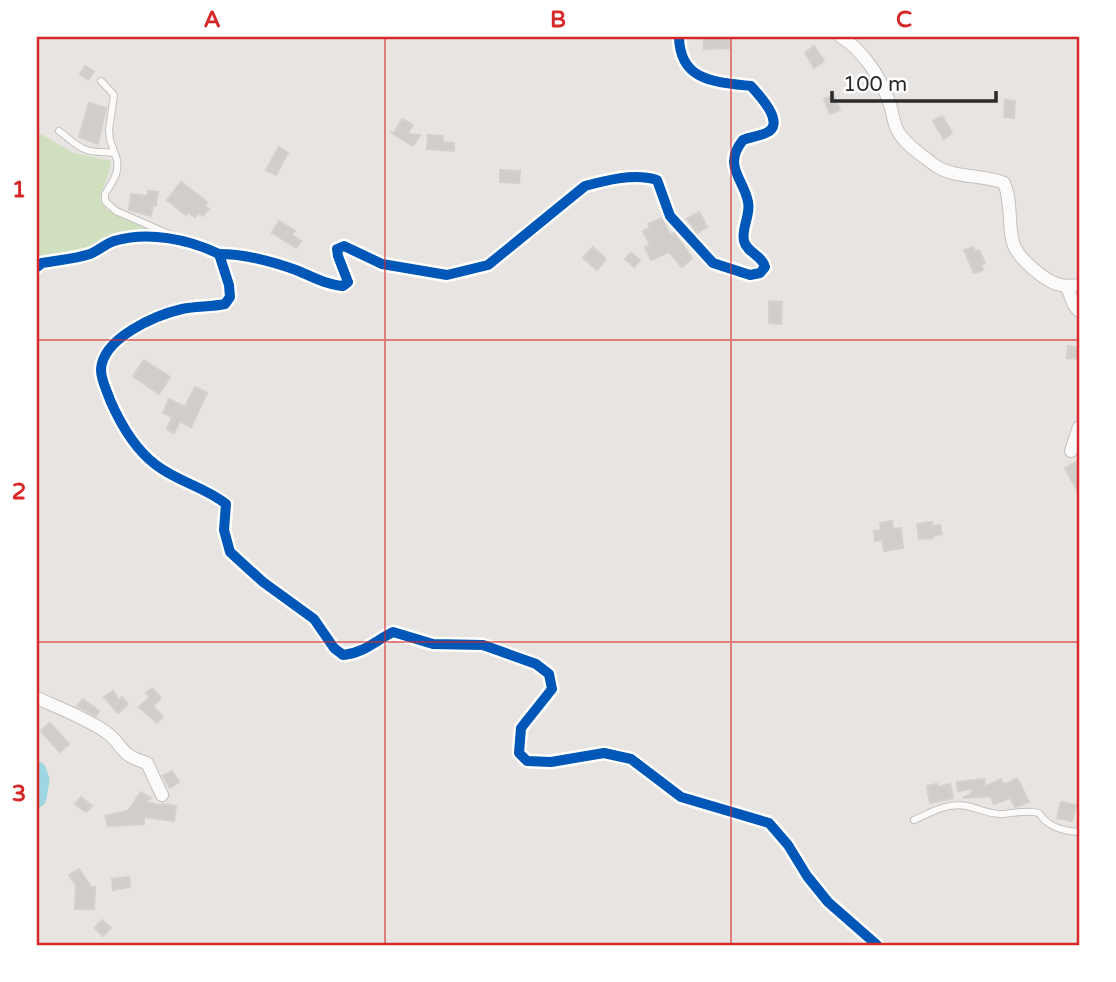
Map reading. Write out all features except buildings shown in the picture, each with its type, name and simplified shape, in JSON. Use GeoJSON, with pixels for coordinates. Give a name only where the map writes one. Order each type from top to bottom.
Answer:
{"type":"FeatureCollection","features":[{"type":"Feature","properties":{"kind":"street"},"geometry":{"type":"LineString","coordinates":[[37,267],[42,263],[91,254],[113,242],[150,237],[182,241],[219,254],[233,254],[277,263],[333,285],[343,286],[348,282],[337,249],[344,246],[382,264],[447,275],[488,265],[585,186],[603,181],[645,177],[657,180],[670,216],[713,263],[750,275],[760,273],[765,267],[764,261],[749,249],[744,241],[748,202],[738,181],[735,157],[743,140],[766,134],[772,129],[775,123],[772,114],[751,86],[697,76],[682,62],[679,37]]}},
{"type":"Feature","properties":{"kind":"street"},"geometry":{"type":"LineString","coordinates":[[841,37],[852,43],[865,57],[889,99],[898,132],[913,148],[938,167],[953,174],[990,177],[1004,183],[1009,196],[1016,249],[1030,265],[1054,283],[1073,286],[1074,305],[1079,311]]}},
{"type":"Feature","properties":{"kind":"street"},"geometry":{"type":"LineString","coordinates":[[219,254],[229,285],[230,297],[225,304],[183,309],[149,321],[117,340],[105,357],[101,369],[104,386],[114,410],[131,437],[156,465],[189,484],[211,492],[226,505],[224,530],[230,552],[263,582],[314,619],[334,648],[343,655],[360,653],[393,632],[433,644],[483,645],[536,664],[549,674],[552,689],[522,728],[519,753],[527,761],[551,762],[604,753],[618,756],[631,760],[681,797],[769,824],[788,845],[807,876],[828,902],[877,945]]}},
{"type":"Feature","properties":{"kind":"street"},"geometry":{"type":"LineString","coordinates":[[1071,451],[1079,427]]}},
{"type":"Feature","properties":{"kind":"street"},"geometry":{"type":"LineString","coordinates":[[37,698],[76,715],[112,736],[127,757],[146,763],[162,795]]}},
{"type":"Feature","properties":{"kind":"lane"},"geometry":{"type":"LineString","coordinates":[[101,80],[114,95],[109,130]]}},
{"type":"Feature","properties":{"kind":"lane"},"geometry":{"type":"LineString","coordinates":[[107,116],[110,140],[118,167],[114,181],[105,194],[105,201],[109,207],[182,241]]}},
{"type":"Feature","properties":{"kind":"lane"},"geometry":{"type":"LineString","coordinates":[[59,131],[80,148],[115,154]]}},
{"type":"Feature","properties":{"kind":"lane"},"geometry":{"type":"LineString","coordinates":[[914,820],[944,807],[958,805],[984,813],[1039,813],[1043,820],[1064,831],[1079,832]]}},
{"type":"Feature","properties":{"kind":"green space"},"geometry":{"type":"Polygon","coordinates":[[[37,132],[74,153],[111,161],[100,200],[107,210],[157,234],[105,239],[85,248],[37,257],[37,132]]]}},
{"type":"Feature","properties":{"kind":"waterway"},"geometry":{"type":"LineString","coordinates":[[37,771],[40,780],[37,798]]}},
{"type":"Feature","properties":{"kind":"cycle path"},"geometry":{"type":"LineString","coordinates":[[219,254],[268,261],[343,286],[348,282],[337,249],[344,246],[382,264],[447,275],[488,265],[585,186],[639,177],[657,180],[670,216],[713,263],[750,275],[760,273],[765,267],[744,241],[749,207],[736,172],[734,157],[743,140],[772,129],[773,117],[765,102],[751,86],[712,80],[692,71],[685,63],[679,37]]}},
{"type":"Feature","properties":{"kind":"cycle path"},"geometry":{"type":"LineString","coordinates":[[37,267],[42,263],[90,254],[114,241],[140,237],[168,238],[219,254],[229,285],[230,297],[225,304],[182,309],[145,323],[120,338],[110,348],[101,370],[114,409],[129,436],[142,452],[164,471],[226,504],[224,530],[230,552],[263,582],[314,619],[334,648],[343,655],[363,649],[393,632],[433,644],[483,645],[536,664],[549,674],[552,689],[521,728],[519,753],[527,761],[551,762],[604,753],[631,759],[681,797],[769,823],[828,902],[877,945]]}}]}
